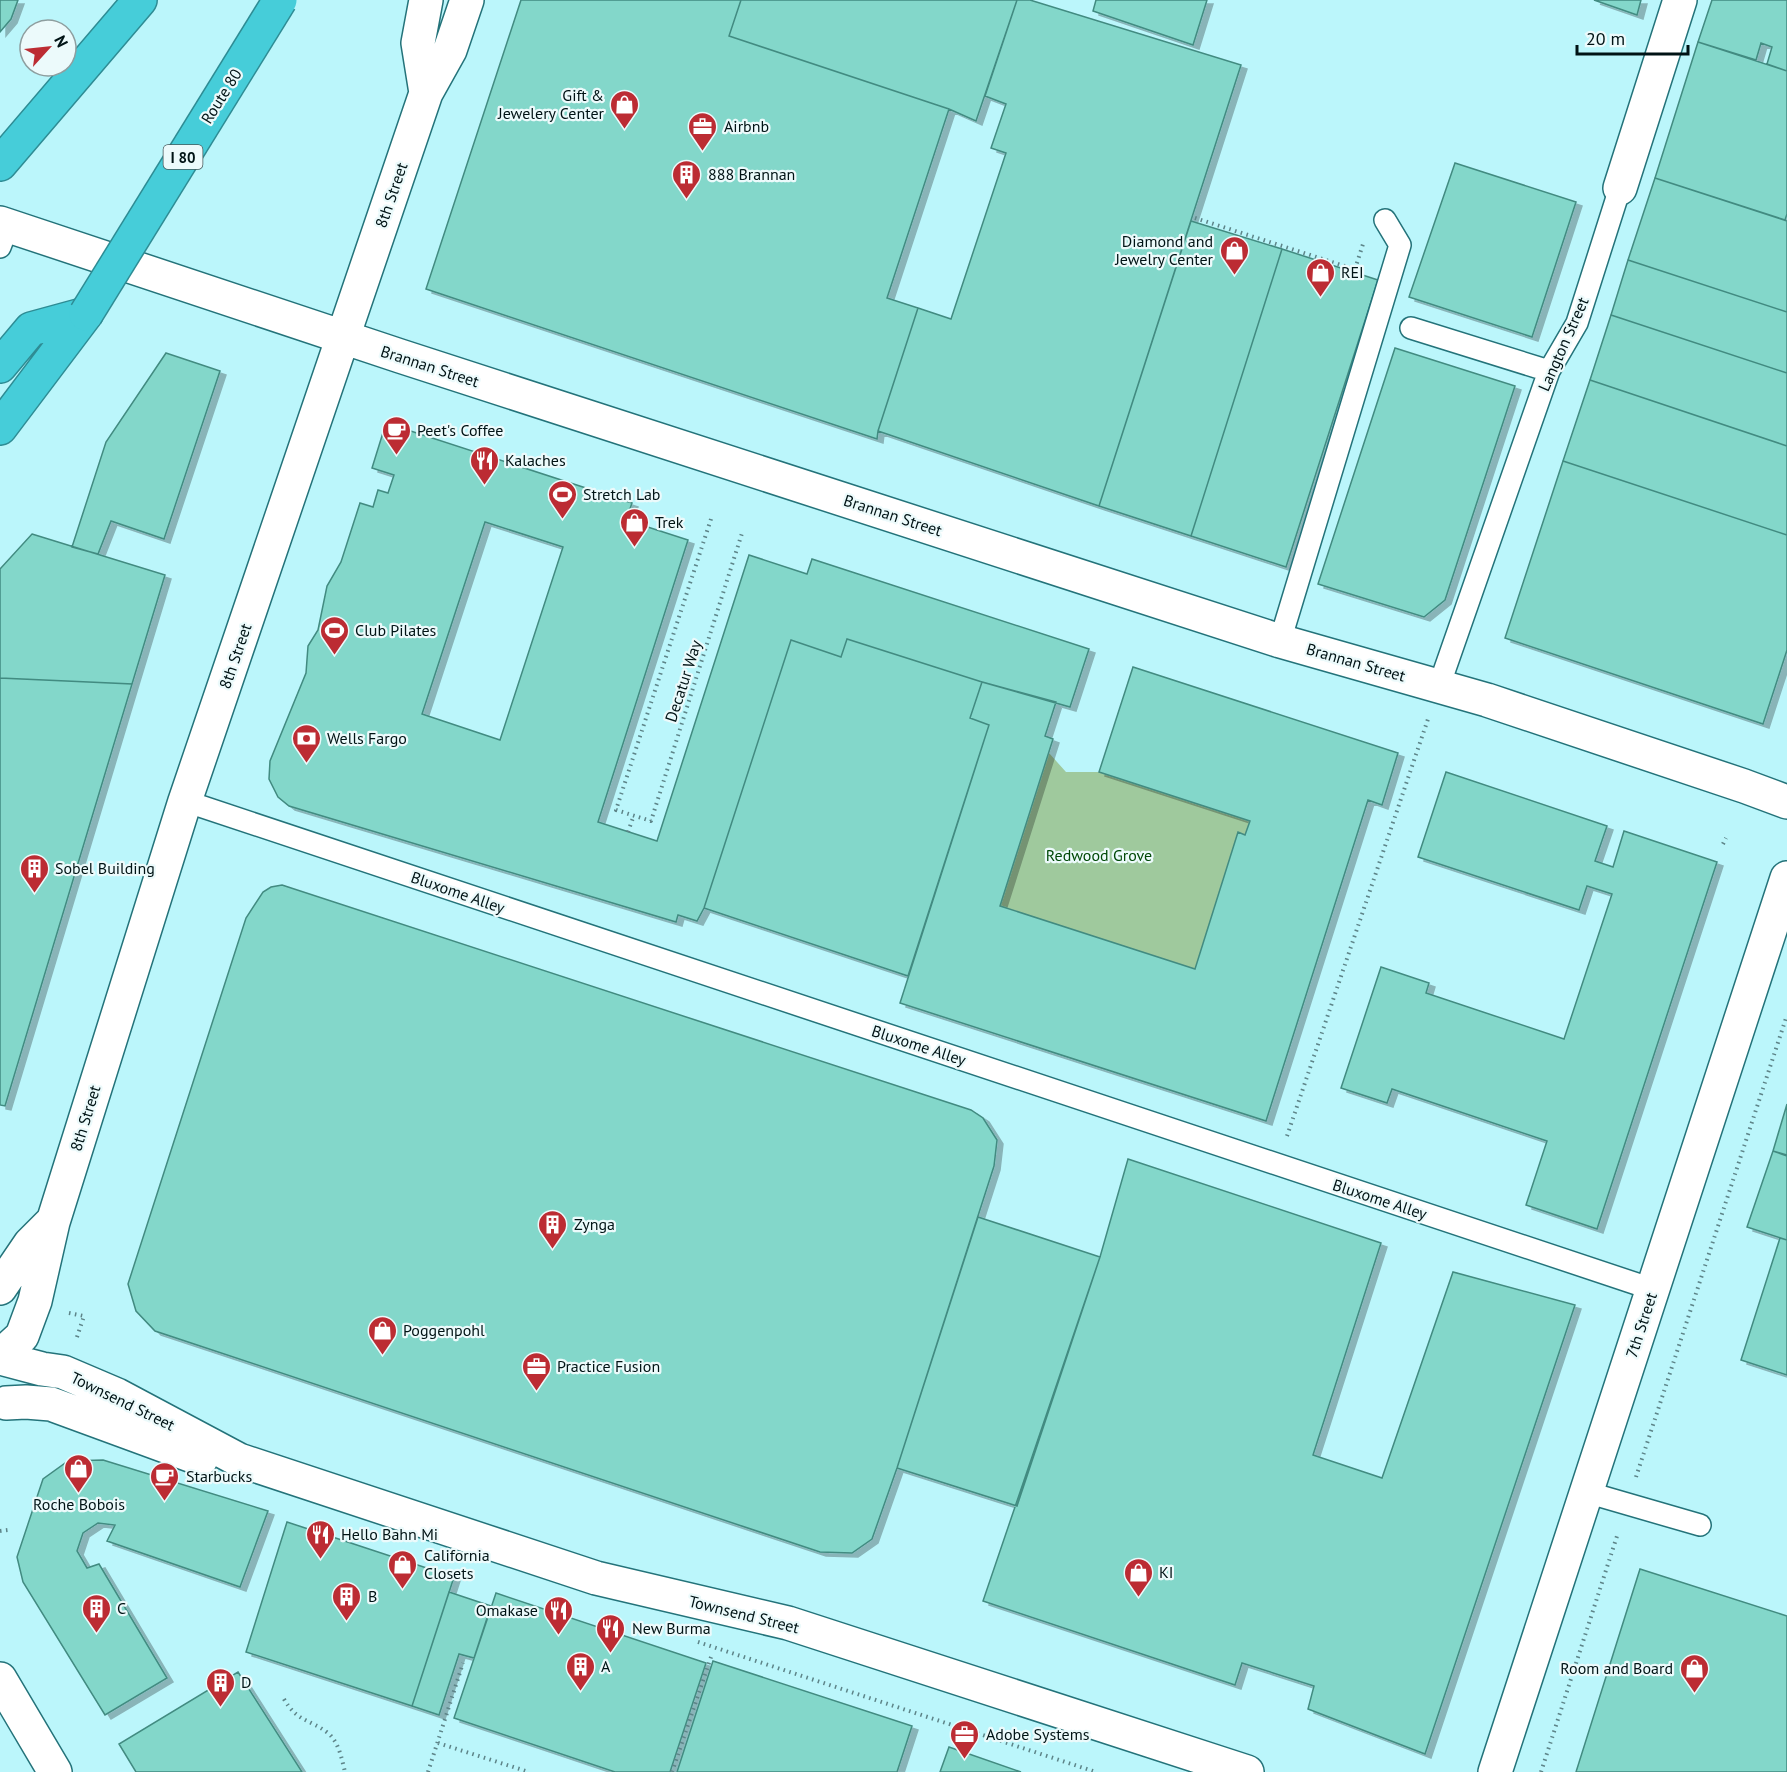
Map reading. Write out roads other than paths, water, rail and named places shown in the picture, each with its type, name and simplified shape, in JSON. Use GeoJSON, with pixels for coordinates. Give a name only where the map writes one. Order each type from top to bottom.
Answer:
{"type":"FeatureCollection","features":[{"type":"Feature","properties":{"kind":"highway"},"geometry":{"type":"LineString","coordinates":[[0,164],[140,0]]}},
{"type":"Feature","properties":{"kind":"highway","name":"Route 80"},"geometry":{"type":"LineString","coordinates":[[86,314],[280,0]]}},
{"type":"Feature","properties":{"kind":"highway"},"geometry":{"type":"LineString","coordinates":[[0,366],[31,329],[86,314]]}},
{"type":"Feature","properties":{"kind":"highway","name":"I 80"},"geometry":{"type":"LineString","coordinates":[[0,428],[86,314]]}},
{"type":"Feature","properties":{"kind":"street","name":"8th Street"},"geometry":{"type":"LineString","coordinates":[[426,0],[418,43],[426,93]]}},
{"type":"Feature","properties":{"kind":"street","name":"8th Street"},"geometry":{"type":"LineString","coordinates":[[0,1357],[49,1306],[53,1222],[185,801],[426,93],[450,50],[467,0]]}},
{"type":"Feature","properties":{"kind":"street","name":"Langton Street"},"geometry":{"type":"LineString","coordinates":[[1620,188],[1680,0]]}},
{"type":"Feature","properties":{"kind":"street"},"geometry":{"type":"LineString","coordinates":[[395,354],[382,345],[376,335],[373,320],[443,101],[450,50]]}},
{"type":"Feature","properties":{"kind":"street","name":"Brannan Street"},"geometry":{"type":"LineString","coordinates":[[2,232],[343,337],[1280,641],[1439,686],[1787,802]]}},
{"type":"Feature","properties":{"kind":"street","name":"7th Street"},"geometry":{"type":"LineString","coordinates":[[1494,1772],[1787,878]]}},
{"type":"Feature","properties":{"kind":"street","name":"8th Street"},"geometry":{"type":"LineString","coordinates":[[0,1288],[30,1244],[53,1222]]}},
{"type":"Feature","properties":{"kind":"street"},"geometry":{"type":"LineString","coordinates":[[49,1306],[46,1346],[68,1359]]}},
{"type":"Feature","properties":{"kind":"street","name":"Townsend Street"},"geometry":{"type":"LineString","coordinates":[[0,1357],[42,1369],[68,1359],[117,1395],[239,1460],[596,1578],[788,1623],[1247,1772]]}},
{"type":"Feature","properties":{"kind":"street"},"geometry":{"type":"LineString","coordinates":[[0,1365],[4,1377],[3,1415]]}},
{"type":"Feature","properties":{"kind":"street","name":"Townsend Street"},"geometry":{"type":"LineString","coordinates":[[3,1415],[26,1402],[51,1404],[205,1460],[239,1460]]}},
{"type":"Feature","properties":{"kind":"street"},"geometry":{"type":"LineString","coordinates":[[0,1679],[55,1772]]}},
{"type":"Feature","properties":{"kind":"lane","name":"Langton Street"},"geometry":{"type":"LineString","coordinates":[[1439,686],[1549,371],[1577,323],[1620,188]]}},
{"type":"Feature","properties":{"kind":"lane"},"geometry":{"type":"LineString","coordinates":[[1280,641],[1400,245],[1385,220]]}},
{"type":"Feature","properties":{"kind":"lane"},"geometry":{"type":"LineString","coordinates":[[1411,328],[1549,371]]}},
{"type":"Feature","properties":{"kind":"lane","name":"Bluxome Alley"},"geometry":{"type":"LineString","coordinates":[[185,801],[1652,1289]]}},
{"type":"Feature","properties":{"kind":"lane"},"geometry":{"type":"LineString","coordinates":[[1586,1492],[1700,1526]]}},
{"type":"Feature","properties":{"kind":"place","name":"Gift & Jewelery Center"},"geometry":{"type":"Point","coordinates":[625,130]}},
{"type":"Feature","properties":{"kind":"place","name":"Airbnb"},"geometry":{"type":"Point","coordinates":[703,152]}},
{"type":"Feature","properties":{"kind":"place","name":"888 Brannan"},"geometry":{"type":"Point","coordinates":[687,200]}},
{"type":"Feature","properties":{"kind":"place","name":"Diamond and Jewelry Center"},"geometry":{"type":"Point","coordinates":[1234,276]}},
{"type":"Feature","properties":{"kind":"place","name":"REI"},"geometry":{"type":"Point","coordinates":[1320,298]}},
{"type":"Feature","properties":{"kind":"place","name":"Peet's Coffee"},"geometry":{"type":"Point","coordinates":[396,456]}},
{"type":"Feature","properties":{"kind":"place","name":"Kalaches"},"geometry":{"type":"Point","coordinates":[484,486]}},
{"type":"Feature","properties":{"kind":"place","name":"Stretch Lab"},"geometry":{"type":"Point","coordinates":[562,520]}},
{"type":"Feature","properties":{"kind":"place","name":"Trek"},"geometry":{"type":"Point","coordinates":[634,548]}},
{"type":"Feature","properties":{"kind":"place","name":"Club Pilates"},"geometry":{"type":"Point","coordinates":[334,656]}},
{"type":"Feature","properties":{"kind":"place","name":"Wells Fargo"},"geometry":{"type":"Point","coordinates":[306,764]}},
{"type":"Feature","properties":{"kind":"place","name":"Sobel Building"},"geometry":{"type":"Point","coordinates":[34,894]}},
{"type":"Feature","properties":{"kind":"place","name":"Zynga"},"geometry":{"type":"Point","coordinates":[553,1250]}},
{"type":"Feature","properties":{"kind":"place","name":"Poggenpohl"},"geometry":{"type":"Point","coordinates":[382,1356]}},
{"type":"Feature","properties":{"kind":"place","name":"Practice Fusion"},"geometry":{"type":"Point","coordinates":[536,1392]}},
{"type":"Feature","properties":{"kind":"place","name":"Roche Bobois"},"geometry":{"type":"Point","coordinates":[79,1494]}},
{"type":"Feature","properties":{"kind":"place","name":"Starbucks"},"geometry":{"type":"Point","coordinates":[165,1502]}},
{"type":"Feature","properties":{"kind":"place","name":"Hello Bahn Mi"},"geometry":{"type":"Point","coordinates":[320,1560]}},
{"type":"Feature","properties":{"kind":"place","name":"California Closets"},"geometry":{"type":"Point","coordinates":[403,1590]}},
{"type":"Feature","properties":{"kind":"place","name":"KI"},"geometry":{"type":"Point","coordinates":[1138,1598]}},
{"type":"Feature","properties":{"kind":"place","name":"B"},"geometry":{"type":"Point","coordinates":[347,1622]}},
{"type":"Feature","properties":{"kind":"place","name":"C"},"geometry":{"type":"Point","coordinates":[96,1634]}},
{"type":"Feature","properties":{"kind":"place","name":"Omakase"},"geometry":{"type":"Point","coordinates":[559,1636]}},
{"type":"Feature","properties":{"kind":"place","name":"New Burma"},"geometry":{"type":"Point","coordinates":[611,1654]}},
{"type":"Feature","properties":{"kind":"place","name":"A"},"geometry":{"type":"Point","coordinates":[580,1692]}},
{"type":"Feature","properties":{"kind":"place","name":"Room and Board"},"geometry":{"type":"Point","coordinates":[1694,1694]}},
{"type":"Feature","properties":{"kind":"place","name":"D"},"geometry":{"type":"Point","coordinates":[220,1708]}},
{"type":"Feature","properties":{"kind":"place","name":"Adobe Systems"},"geometry":{"type":"Point","coordinates":[965,1760]}},
{"type":"Feature","properties":{"kind":"park label","name":"Redwood Grove"},"geometry":{"type":"Point","coordinates":[1099,855]}}]}
